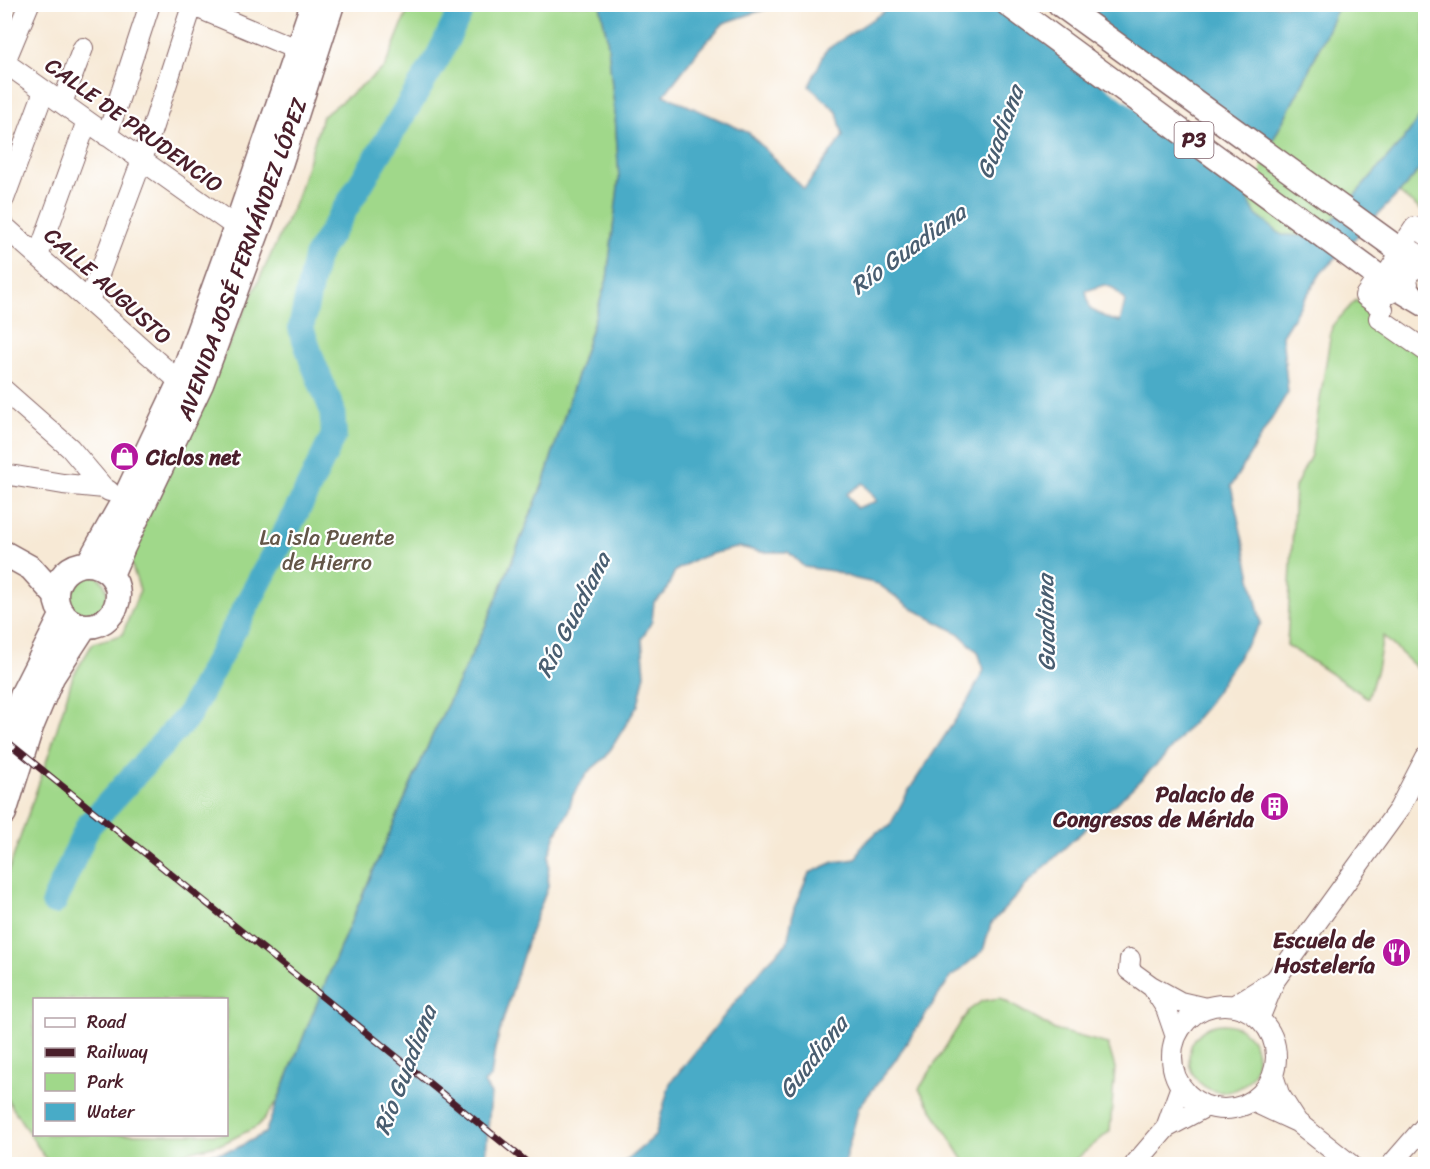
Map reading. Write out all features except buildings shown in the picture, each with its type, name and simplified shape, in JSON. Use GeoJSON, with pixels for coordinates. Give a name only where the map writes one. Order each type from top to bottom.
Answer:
{"type":"FeatureCollection","features":[{"type":"Feature","properties":{"kind":"main road","name":"AVENIDA JOSÉ FERNÁNDEZ LÓPEZ"},"geometry":{"type":"LineString","coordinates":[[77,568],[114,494],[180,382],[313,4]]}},
{"type":"Feature","properties":{"kind":"main road","name":"AVENIDA JOSÉ FERNÁNDEZ LÓPEZ"},"geometry":{"type":"LineString","coordinates":[[111,575],[201,384],[265,211],[332,4]]}},
{"type":"Feature","properties":{"kind":"main road","name":"P3"},"geometry":{"type":"LineString","coordinates":[[1008,4],[1379,277],[1425,305]]}},
{"type":"Feature","properties":{"kind":"main road","name":"P3"},"geometry":{"type":"LineString","coordinates":[[1060,4],[1398,249],[1425,266]]}},
{"type":"Feature","properties":{"kind":"main road"},"geometry":{"type":"LineString","coordinates":[[4,553],[31,568],[73,622],[85,626],[95,625],[112,614],[117,604],[116,584],[104,569],[96,566],[31,568]]}},
{"type":"Feature","properties":{"kind":"main road"},"geometry":{"type":"LineString","coordinates":[[4,748],[22,695],[59,605],[57,587],[61,579],[77,568]]}},
{"type":"Feature","properties":{"kind":"main road"},"geometry":{"type":"LineString","coordinates":[[4,813],[31,727],[52,677],[85,626]]}},
{"type":"Feature","properties":{"kind":"street"},"geometry":{"type":"LineString","coordinates":[[5,63],[28,4]]}},
{"type":"Feature","properties":{"kind":"street"},"geometry":{"type":"LineString","coordinates":[[107,136],[150,4]]}},
{"type":"Feature","properties":{"kind":"street"},"geometry":{"type":"LineString","coordinates":[[89,301],[142,160],[190,5],[298,50]]}},
{"type":"Feature","properties":{"kind":"street"},"geometry":{"type":"LineString","coordinates":[[62,103],[83,48]]}},
{"type":"Feature","properties":{"kind":"street","name":"CALLE DE PRUDENCIO"},"geometry":{"type":"LineString","coordinates":[[5,63],[236,227]]}},
{"type":"Feature","properties":{"kind":"street"},"geometry":{"type":"LineString","coordinates":[[4,199],[44,91]]}},
{"type":"Feature","properties":{"kind":"street"},"geometry":{"type":"LineString","coordinates":[[38,256],[87,121]]}},
{"type":"Feature","properties":{"kind":"street","name":"CALLE AUGUSTO"},"geometry":{"type":"LineString","coordinates":[[4,226],[180,382]]}},
{"type":"Feature","properties":{"kind":"street"},"geometry":{"type":"LineString","coordinates":[[1425,235],[1415,227],[1403,245],[1425,259]]}},
{"type":"Feature","properties":{"kind":"street"},"geometry":{"type":"LineString","coordinates":[[1425,276],[1398,257],[1389,271],[1425,296]]}},
{"type":"Feature","properties":{"kind":"street"},"geometry":{"type":"LineString","coordinates":[[1425,314],[1374,283],[1365,296],[1383,309],[1379,318],[1425,351]]}},
{"type":"Feature","properties":{"kind":"street"},"geometry":{"type":"LineString","coordinates":[[4,390],[70,448],[114,494]]}},
{"type":"Feature","properties":{"kind":"street"},"geometry":{"type":"LineString","coordinates":[[4,474],[114,494]]}},
{"type":"Feature","properties":{"kind":"street"},"geometry":{"type":"LineString","coordinates":[[1259,1019],[1275,980],[1399,809],[1425,758]]}},
{"type":"Feature","properties":{"kind":"street"},"geometry":{"type":"LineString","coordinates":[[1130,959],[1128,970],[1151,986],[1180,1002],[1206,1008]]}},
{"type":"Feature","properties":{"kind":"street"},"geometry":{"type":"LineString","coordinates":[[1233,1006],[1275,980]]}},
{"type":"Feature","properties":{"kind":"street"},"geometry":{"type":"LineString","coordinates":[[1151,986],[1166,1008],[1176,1037]]}},
{"type":"Feature","properties":{"kind":"street"},"geometry":{"type":"LineString","coordinates":[[1219,1005],[1233,1006],[1247,1011],[1267,1028],[1273,1039],[1276,1063],[1265,1090],[1252,1101],[1238,1107],[1222,1109],[1207,1106],[1193,1098],[1181,1086],[1174,1071],[1172,1054],[1176,1037],[1193,1015],[1206,1008],[1219,1005]]}},
{"type":"Feature","properties":{"kind":"street"},"geometry":{"type":"LineString","coordinates":[[1273,1075],[1279,1094],[1297,1122]]}},
{"type":"Feature","properties":{"kind":"street"},"geometry":{"type":"LineString","coordinates":[[1166,1128],[1181,1086]]}},
{"type":"Feature","properties":{"kind":"street"},"geometry":{"type":"LineString","coordinates":[[1252,1101],[1297,1122],[1350,1164]]}},
{"type":"Feature","properties":{"kind":"street"},"geometry":{"type":"LineString","coordinates":[[1135,1164],[1166,1128],[1207,1106]]}},
{"type":"Feature","properties":{"kind":"street"},"geometry":{"type":"LineString","coordinates":[[1392,1164],[1425,1125]]}},
{"type":"Feature","properties":{"kind":"green space","name":"La isla Puente de Hierro"},"geometry":{"type":"Polygon","coordinates":[[[410,5],[600,5],[607,37],[619,179],[607,279],[543,484],[485,627],[433,734],[346,933],[277,1102],[258,1126],[224,1143],[141,1164],[49,1164],[5,1096],[5,881],[73,676],[93,643],[122,635],[140,590],[129,557],[296,201],[322,117],[385,67],[410,5]]]}},
{"type":"Feature","properties":{"kind":"green space"},"geometry":{"type":"Polygon","coordinates":[[[1339,5],[1425,5],[1425,110],[1403,140],[1334,219],[1303,236],[1282,235],[1256,215],[1248,199],[1260,165],[1306,77],[1339,5]]]}},
{"type":"Feature","properties":{"kind":"green space"},"geometry":{"type":"Polygon","coordinates":[[[1425,164],[1425,213],[1399,193],[1425,164]]]}},
{"type":"Feature","properties":{"kind":"green space"},"geometry":{"type":"Polygon","coordinates":[[[1356,300],[1425,355],[1426,613],[1419,670],[1383,636],[1377,669],[1368,698],[1287,645],[1295,487],[1311,455],[1332,326],[1356,300]]]}},
{"type":"Feature","properties":{"kind":"green space"},"geometry":{"type":"Polygon","coordinates":[[[87,574],[95,575],[101,580],[106,586],[106,602],[101,608],[95,613],[87,614],[79,613],[73,608],[68,602],[67,594],[68,586],[73,580],[79,575],[87,574]]]}},
{"type":"Feature","properties":{"kind":"green space"},"geometry":{"type":"Polygon","coordinates":[[[1000,998],[1055,1030],[1108,1044],[1115,1068],[1110,1131],[1070,1164],[966,1164],[919,1089],[968,1011],[982,1001],[1000,998]]]}},
{"type":"Feature","properties":{"kind":"green space"},"geometry":{"type":"Polygon","coordinates":[[[1223,1024],[1236,1026],[1247,1034],[1255,1045],[1257,1058],[1255,1071],[1247,1082],[1236,1090],[1223,1092],[1210,1090],[1199,1082],[1191,1071],[1189,1058],[1191,1045],[1199,1034],[1210,1026],[1223,1024]]]}},
{"type":"Feature","properties":{"kind":"water"},"geometry":{"type":"Polygon","coordinates":[[[600,5],[778,5],[724,23],[699,50],[664,95],[749,133],[804,189],[843,136],[837,112],[809,86],[826,50],[889,8],[888,5],[1339,5],[1306,77],[1260,165],[1248,199],[1256,215],[1282,235],[1303,236],[1334,219],[1403,140],[1425,110],[1425,164],[1321,273],[1282,335],[1288,392],[1231,486],[1261,623],[1204,709],[1163,758],[1030,881],[991,924],[983,951],[950,978],[894,1062],[859,1107],[844,1164],[622,1164],[655,1136],[670,1083],[766,964],[787,943],[794,908],[809,873],[834,862],[856,859],[861,847],[877,832],[889,827],[909,790],[967,702],[984,670],[978,652],[958,633],[913,609],[878,584],[833,571],[804,567],[788,552],[760,552],[740,547],[692,561],[675,571],[665,593],[654,602],[652,621],[642,639],[645,674],[638,705],[606,757],[588,772],[573,795],[568,813],[556,834],[549,855],[548,887],[529,936],[502,1024],[491,1077],[484,1083],[491,1094],[485,1164],[181,1164],[200,1161],[211,1154],[235,1149],[265,1133],[346,933],[433,734],[485,627],[543,484],[607,279],[619,179],[607,37],[600,5]],[[1104,285],[1086,291],[1090,309],[1120,322],[1125,301],[1113,288],[1104,285]],[[863,483],[847,494],[856,508],[877,501],[863,483]]]}},
{"type":"Feature","properties":{"kind":"pier"},"geometry":{"type":"Polygon","coordinates":[[[994,5],[1075,5],[1272,149],[1262,166],[1253,194],[994,5]]]}},
{"type":"Feature","properties":{"kind":"waterway"},"geometry":{"type":"LineString","coordinates":[[54,902],[88,826],[188,716],[301,503],[334,435],[332,409],[301,328],[316,257],[438,57],[464,4]]}},
{"type":"Feature","properties":{"kind":"railway"},"geometry":{"type":"LineString","coordinates":[[4,739],[529,1164]]}},
{"type":"Feature","properties":{"kind":"place","name":"Ciclos net"},"geometry":{"type":"Point","coordinates":[125,457]}},
{"type":"Feature","properties":{"kind":"place","name":"Palacio de Congresos de Mérida"},"geometry":{"type":"Point","coordinates":[1275,807]}},
{"type":"Feature","properties":{"kind":"place","name":"Escuela de Hostelería"},"geometry":{"type":"Point","coordinates":[1396,953]}},
{"type":"Feature","properties":{"kind":"water label","name":"Guadiana"},"geometry":{"type":"Point","coordinates":[1000,132]}},
{"type":"Feature","properties":{"kind":"water label","name":"Río Guadiana"},"geometry":{"type":"Point","coordinates":[908,249]}},
{"type":"Feature","properties":{"kind":"water label","name":"Río Guadiana"},"geometry":{"type":"Point","coordinates":[573,615]}},
{"type":"Feature","properties":{"kind":"water label","name":"Guadiana"},"geometry":{"type":"Point","coordinates":[1046,623]}},
{"type":"Feature","properties":{"kind":"water label","name":"Guadiana"},"geometry":{"type":"Point","coordinates":[813,1057]}},
{"type":"Feature","properties":{"kind":"water label","name":"Río Guadiana"},"geometry":{"type":"Point","coordinates":[405,1070]}}]}
